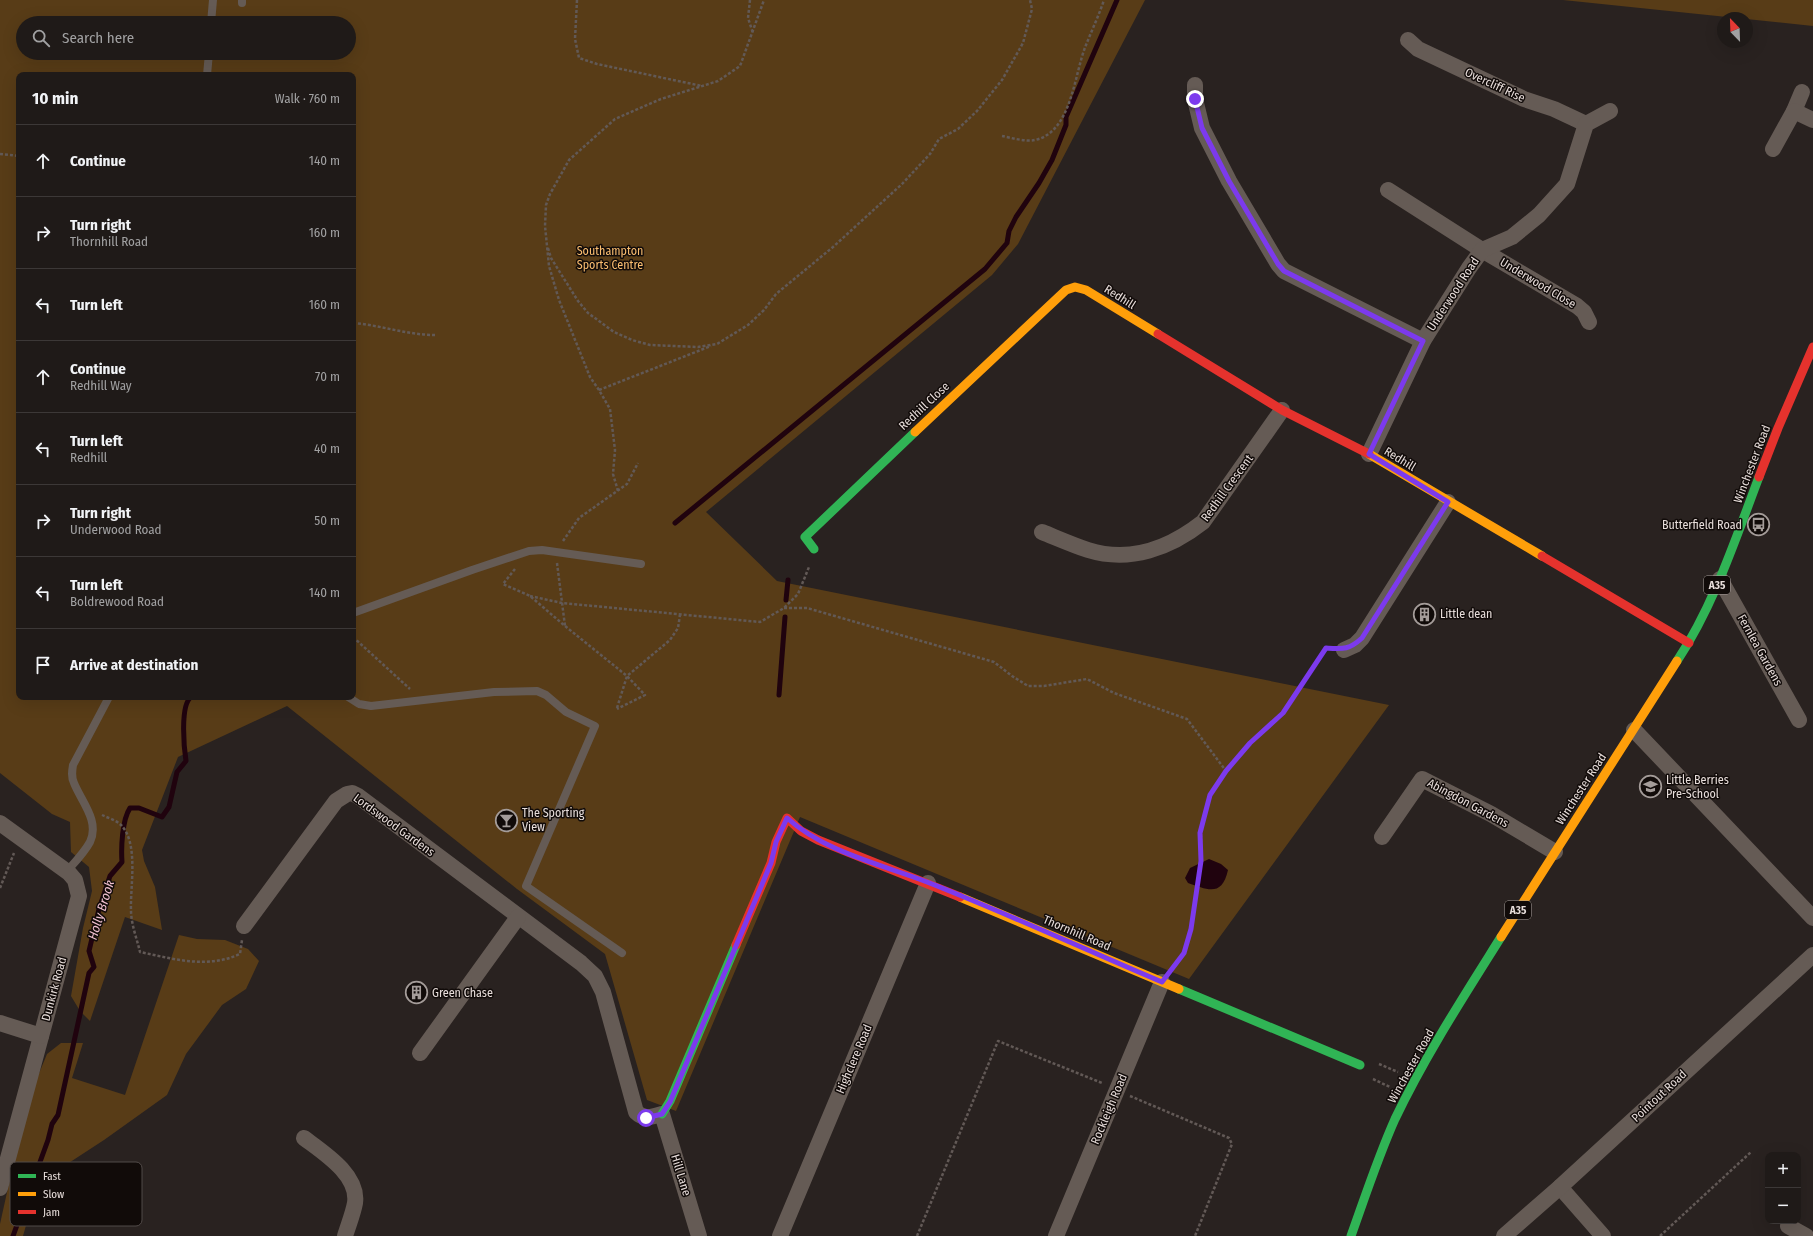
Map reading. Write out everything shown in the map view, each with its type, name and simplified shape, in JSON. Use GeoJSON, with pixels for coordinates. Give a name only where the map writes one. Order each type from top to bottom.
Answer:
{"type":"FeatureCollection","features":[{"type":"Feature","properties":{"kind":"street","name":"Overcliff Rise"},"geometry":{"type":"LineString","coordinates":[[1408,40],[1418,49],[1524,99],[1554,109],[1586,124]]}},
{"type":"Feature","properties":{"kind":"street"},"geometry":{"type":"LineString","coordinates":[[1195,85],[1195,99],[1202,128],[1229,181],[1278,264],[1284,271],[1423,341]]}},
{"type":"Feature","properties":{"kind":"street"},"geometry":{"type":"LineString","coordinates":[[1773,149],[1794,111],[1802,92]]}},
{"type":"Feature","properties":{"kind":"street"},"geometry":{"type":"LineString","coordinates":[[1586,124],[1610,111]]}},
{"type":"Feature","properties":{"kind":"street"},"geometry":{"type":"LineString","coordinates":[[1794,111],[1813,120]]}},
{"type":"Feature","properties":{"kind":"street","name":"Underwood Road"},"geometry":{"type":"LineString","coordinates":[[1369,454],[1423,341],[1482,250],[1512,237],[1540,215],[1567,184],[1586,124]]}},
{"type":"Feature","properties":{"kind":"street","name":"Underwood Close"},"geometry":{"type":"LineString","coordinates":[[1388,190],[1482,250],[1577,306],[1584,312],[1588,322]]}},
{"type":"Feature","properties":{"kind":"street","name":"Redhill"},"geometry":{"type":"LineString","coordinates":[[1075,287],[1086,290],[1282,410],[1369,454],[1448,502],[1690,643]]}},
{"type":"Feature","properties":{"kind":"street","name":"Redhill Close"},"geometry":{"type":"LineString","coordinates":[[814,549],[805,537],[1039,314],[1066,290],[1075,287]]}},
{"type":"Feature","properties":{"kind":"street","name":"Winchester Road"},"geometry":{"type":"LineString","coordinates":[[1351,1236],[1376,1168],[1416,1078],[1483,966],[1690,643],[1720,579],[1778,428],[1813,347]]}},
{"type":"Feature","properties":{"kind":"street","name":"Redhill Crescent"},"geometry":{"type":"LineString","coordinates":[[1042,532],[1089,550],[1109,554],[1129,555],[1153,551],[1173,542],[1186,535],[1203,522],[1282,410]]}},
{"type":"Feature","properties":{"kind":"street"},"geometry":{"type":"LineString","coordinates":[[1344,650],[1355,645],[1362,638],[1448,502]]}},
{"type":"Feature","properties":{"kind":"street","name":"Fernlea Gardens"},"geometry":{"type":"LineString","coordinates":[[1720,579],[1799,720]]}},
{"type":"Feature","properties":{"kind":"street"},"geometry":{"type":"LineString","coordinates":[[1634,730],[1813,918]]}},
{"type":"Feature","properties":{"kind":"street","name":"Abingdon Gardens"},"geometry":{"type":"LineString","coordinates":[[1382,837],[1422,779],[1491,814],[1555,852]]}},
{"type":"Feature","properties":{"kind":"street","name":"Lordswood Gardens"},"geometry":{"type":"LineString","coordinates":[[244,926],[336,802],[347,794],[352,793],[581,963],[595,976],[603,992],[636,1112],[640,1116],[646,1118],[662,1114]]}},
{"type":"Feature","properties":{"kind":"street","name":"Thornhill Road"},"geometry":{"type":"LineString","coordinates":[[662,1114],[670,1102],[728,965],[771,863],[776,842],[787,818],[801,831],[818,840],[928,883],[1360,1064]]}},
{"type":"Feature","properties":{"kind":"street","name":"Dunkirk Road"},"geometry":{"type":"LineString","coordinates":[[0,823],[67,871],[74,880],[79,896],[0,1188]]}},
{"type":"Feature","properties":{"kind":"street","name":"Highclere Road"},"geometry":{"type":"LineString","coordinates":[[780,1236],[928,883]]}},
{"type":"Feature","properties":{"kind":"street"},"geometry":{"type":"LineString","coordinates":[[420,1053],[518,917]]}},
{"type":"Feature","properties":{"kind":"street","name":"Pointout Road"},"geometry":{"type":"LineString","coordinates":[[1504,1236],[1811,961]]}},
{"type":"Feature","properties":{"kind":"street","name":"Rockleigh Road"},"geometry":{"type":"LineString","coordinates":[[1056,1236],[1162,982]]}},
{"type":"Feature","properties":{"kind":"street"},"geometry":{"type":"LineString","coordinates":[[0,1023],[42,1036]]}},
{"type":"Feature","properties":{"kind":"street","name":"Hill Lane"},"geometry":{"type":"LineString","coordinates":[[662,1114],[699,1236]]}},
{"type":"Feature","properties":{"kind":"street"},"geometry":{"type":"LineString","coordinates":[[304,1138],[335,1163],[352,1184],[355,1192],[355,1204],[345,1236]]}},
{"type":"Feature","properties":{"kind":"street"},"geometry":{"type":"LineString","coordinates":[[1560,1187],[1603,1236]]}},
{"type":"Feature","properties":{"kind":"street"},"geometry":{"type":"LineString","coordinates":[[1784,1228],[1806,1236]]}},
{"type":"Feature","properties":{"kind":"lane"},"geometry":{"type":"LineString","coordinates":[[212,16],[213,0]]}},
{"type":"Feature","properties":{"kind":"lane"},"geometry":{"type":"LineString","coordinates":[[207,72],[208,60]]}},
{"type":"Feature","properties":{"kind":"lane"},"geometry":{"type":"LineString","coordinates":[[356,612],[529,551],[542,550],[641,564]]}},
{"type":"Feature","properties":{"kind":"lane"},"geometry":{"type":"LineString","coordinates":[[353,700],[359,704],[371,706],[511,690],[537,691],[546,695],[566,712],[594,726],[526,886],[622,953]]}},
{"type":"Feature","properties":{"kind":"lane"},"geometry":{"type":"LineString","coordinates":[[67,871],[91,840],[93,830],[87,808],[74,783],[72,775],[73,765],[107,700]]}},
{"type":"Feature","properties":{"kind":"path"},"geometry":{"type":"LineString","coordinates":[[577,0],[575,39],[579,58],[596,64],[703,86]]}},
{"type":"Feature","properties":{"kind":"path"},"geometry":{"type":"LineString","coordinates":[[750,0],[748,18],[753,33]]}},
{"type":"Feature","properties":{"kind":"path"},"geometry":{"type":"LineString","coordinates":[[618,491],[613,474],[615,450],[610,409],[590,377],[559,300],[549,266],[545,226],[546,205],[550,194],[569,160],[615,119],[661,99],[718,81],[740,66],[764,0]]}},
{"type":"Feature","properties":{"kind":"path"},"geometry":{"type":"LineString","coordinates":[[599,390],[718,344],[748,325],[764,310],[776,294],[833,247],[902,184],[930,154],[939,139],[958,129],[977,111],[1002,80],[1023,43],[1032,9],[1030,0]]}},
{"type":"Feature","properties":{"kind":"path"},"geometry":{"type":"LineString","coordinates":[[1002,136],[1034,141],[1056,129],[1064,116],[1070,101],[1086,46],[1104,0]]}},
{"type":"Feature","properties":{"kind":"path"},"geometry":{"type":"LineString","coordinates":[[0,154],[16,156]]}},
{"type":"Feature","properties":{"kind":"path"},"geometry":{"type":"LineString","coordinates":[[548,248],[551,258],[578,301],[588,313],[614,332],[632,340],[650,345],[698,347],[718,344]]}},
{"type":"Feature","properties":{"kind":"path"},"geometry":{"type":"LineString","coordinates":[[356,323],[385,327],[418,334],[435,335]]}},
{"type":"Feature","properties":{"kind":"path"},"geometry":{"type":"LineString","coordinates":[[565,626],[556,553],[579,518],[627,484],[638,463]]}},
{"type":"Feature","properties":{"kind":"path"},"geometry":{"type":"LineString","coordinates":[[529,551],[503,584],[530,596],[562,603],[760,622],[784,608],[798,594],[814,549]]}},
{"type":"Feature","properties":{"kind":"path"},"geometry":{"type":"LineString","coordinates":[[530,596],[627,676],[645,695],[617,709],[627,676],[670,640],[678,628],[680,614]]}},
{"type":"Feature","properties":{"kind":"path"},"geometry":{"type":"LineString","coordinates":[[784,608],[807,608],[994,662],[1028,686],[1044,686],[1087,680],[1114,693],[1187,719],[1226,771]]}},
{"type":"Feature","properties":{"kind":"path"},"geometry":{"type":"LineString","coordinates":[[356,640],[422,700]]}},
{"type":"Feature","properties":{"kind":"path"},"geometry":{"type":"LineString","coordinates":[[1162,982],[1184,953],[1190,935],[1197,897],[1200,868],[1200,833],[1210,795],[1226,771],[1250,743],[1283,713],[1326,648],[1344,650]]}},
{"type":"Feature","properties":{"kind":"path"},"geometry":{"type":"LineString","coordinates":[[121,825],[132,852],[131,913],[140,952],[189,962],[205,963],[220,961],[240,954],[244,926]]}},
{"type":"Feature","properties":{"kind":"path"},"geometry":{"type":"LineString","coordinates":[[0,888],[20,837]]}},
{"type":"Feature","properties":{"kind":"path"},"geometry":{"type":"LineString","coordinates":[[917,1236],[998,1041],[1117,1089],[1229,1138],[1232,1144],[1195,1236]]}},
{"type":"Feature","properties":{"kind":"path"},"geometry":{"type":"LineString","coordinates":[[1408,1094],[1370,1078],[1360,1064],[1374,1062],[1416,1078]]}},
{"type":"Feature","properties":{"kind":"path"},"geometry":{"type":"LineString","coordinates":[[1660,1236],[1751,1152]]}},
{"type":"Feature","properties":{"kind":"green space","name":"Southampton Sports Centre"},"geometry":{"type":"Polygon","coordinates":[[[0,0],[1145,0],[1018,244],[992,275],[706,512],[777,581],[1389,705],[1189,979],[800,817],[676,1111],[647,1100],[605,954],[517,889],[287,706],[178,757],[142,850],[144,861],[155,887],[162,930],[125,917],[90,1021],[80,1011],[71,996],[83,928],[92,891],[89,867],[71,852],[70,822],[52,814],[0,773],[0,0]]]}},
{"type":"Feature","properties":{"kind":"green space"},"geometry":{"type":"Polygon","coordinates":[[[1563,0],[1813,0],[1813,26],[1753,20],[1753,12],[1717,12],[1717,16],[1563,0]]]}},
{"type":"Feature","properties":{"kind":"green space"},"geometry":{"type":"Polygon","coordinates":[[[179,935],[197,939],[225,940],[248,949],[259,961],[246,989],[222,1005],[186,1054],[167,1095],[70,1162],[14,1162],[35,1083],[47,1054],[61,1043],[83,1043],[72,1078],[125,1095],[179,935]]]}},
{"type":"Feature","properties":{"kind":"green space"},"geometry":{"type":"Polygon","coordinates":[[[10,1179],[10,1226],[26,1226],[23,1236],[0,1236],[0,1224],[10,1179]]]}},
{"type":"Feature","properties":{"kind":"shaded area"},"geometry":{"type":"Polygon","coordinates":[[[1209,859],[1221,864],[1228,870],[1222,884],[1218,888],[1208,889],[1188,883],[1185,878],[1190,868],[1209,859]]]}},
{"type":"Feature","properties":{"kind":"waterway"},"geometry":{"type":"LineString","coordinates":[[675,523],[985,269],[1007,243],[1009,231],[1016,217],[1039,183],[1052,160],[1066,125],[1066,117],[1117,0]]}},
{"type":"Feature","properties":{"kind":"waterway"},"geometry":{"type":"LineString","coordinates":[[786,600],[788,580]]}},
{"type":"Feature","properties":{"kind":"waterway"},"geometry":{"type":"LineString","coordinates":[[779,695],[785,617]]}},
{"type":"Feature","properties":{"kind":"waterway","name":"Holly Brook"},"geometry":{"type":"LineString","coordinates":[[40,1162],[52,1124],[58,1115],[89,973],[94,967],[89,951],[99,909],[110,876],[122,862],[123,834],[127,813],[130,808],[139,808],[162,817],[169,807],[177,772],[186,761],[184,717],[185,709],[189,700]]}},
{"type":"Feature","properties":{"kind":"waterway","name":"Holly Brook"},"geometry":{"type":"LineString","coordinates":[[13,1236],[17,1226]]}},
{"type":"Feature","properties":{"kind":"traffic: fast"},"geometry":{"type":"LineString","coordinates":[[814,549],[805,537],[915,432]]}},
{"type":"Feature","properties":{"kind":"traffic: fast"},"geometry":{"type":"LineString","coordinates":[[1677,661],[1690,640],[1713,595],[1759,477]]}},
{"type":"Feature","properties":{"kind":"traffic: fast"},"geometry":{"type":"LineString","coordinates":[[1351,1236],[1395,1119],[1445,1026],[1501,937]]}},
{"type":"Feature","properties":{"kind":"traffic: fast"},"geometry":{"type":"LineString","coordinates":[[662,1114],[670,1101],[736,945]]}},
{"type":"Feature","properties":{"kind":"traffic: fast"},"geometry":{"type":"LineString","coordinates":[[1179,989],[1360,1065]]}},
{"type":"Feature","properties":{"kind":"traffic: slow"},"geometry":{"type":"LineString","coordinates":[[915,432],[1066,290],[1075,287],[1086,290],[1158,334]]}},
{"type":"Feature","properties":{"kind":"traffic: slow"},"geometry":{"type":"LineString","coordinates":[[1369,454],[1542,556]]}},
{"type":"Feature","properties":{"kind":"traffic: slow"},"geometry":{"type":"LineString","coordinates":[[1501,937],[1677,661]]}},
{"type":"Feature","properties":{"kind":"traffic: slow"},"geometry":{"type":"LineString","coordinates":[[960,897],[1179,989]]}},
{"type":"Feature","properties":{"kind":"traffic: jam"},"geometry":{"type":"LineString","coordinates":[[1158,334],[1282,410],[1369,454]]}},
{"type":"Feature","properties":{"kind":"traffic: jam"},"geometry":{"type":"LineString","coordinates":[[1759,477],[1778,428],[1813,347]]}},
{"type":"Feature","properties":{"kind":"traffic: jam"},"geometry":{"type":"LineString","coordinates":[[1542,556],[1689,643]]}},
{"type":"Feature","properties":{"kind":"traffic: jam"},"geometry":{"type":"LineString","coordinates":[[736,945],[771,863],[776,842],[787,818],[801,831],[818,840],[960,897]]}},
{"type":"Feature","properties":{"kind":"place","name":"Butterfield Road"},"geometry":{"type":"Point","coordinates":[1758,525]}},
{"type":"Feature","properties":{"kind":"place","name":"Little dean"},"geometry":{"type":"Point","coordinates":[1424,614]}},
{"type":"Feature","properties":{"kind":"place","name":"Little Berries Pre-School"},"geometry":{"type":"Point","coordinates":[1650,787]}},
{"type":"Feature","properties":{"kind":"place","name":"The Sporting View"},"geometry":{"type":"Point","coordinates":[506,820]}},
{"type":"Feature","properties":{"kind":"place","name":"Green Chase"},"geometry":{"type":"Point","coordinates":[416,993]}},
{"type":"Feature","properties":{"kind":"route"},"geometry":{"type":"LineString","coordinates":[[646,1118],[662,1114],[670,1102],[771,863],[776,842],[787,818],[801,831],[818,840],[928,883],[1162,982],[1184,953],[1191,929],[1197,897],[1201,861],[1200,833],[1210,795],[1226,771],[1250,743],[1283,713],[1326,648],[1344,650],[1355,645],[1362,638],[1448,502],[1369,454],[1423,341],[1369,315],[1318,287],[1293,277],[1284,271],[1278,264],[1229,181],[1202,128],[1195,99]]}}]}
